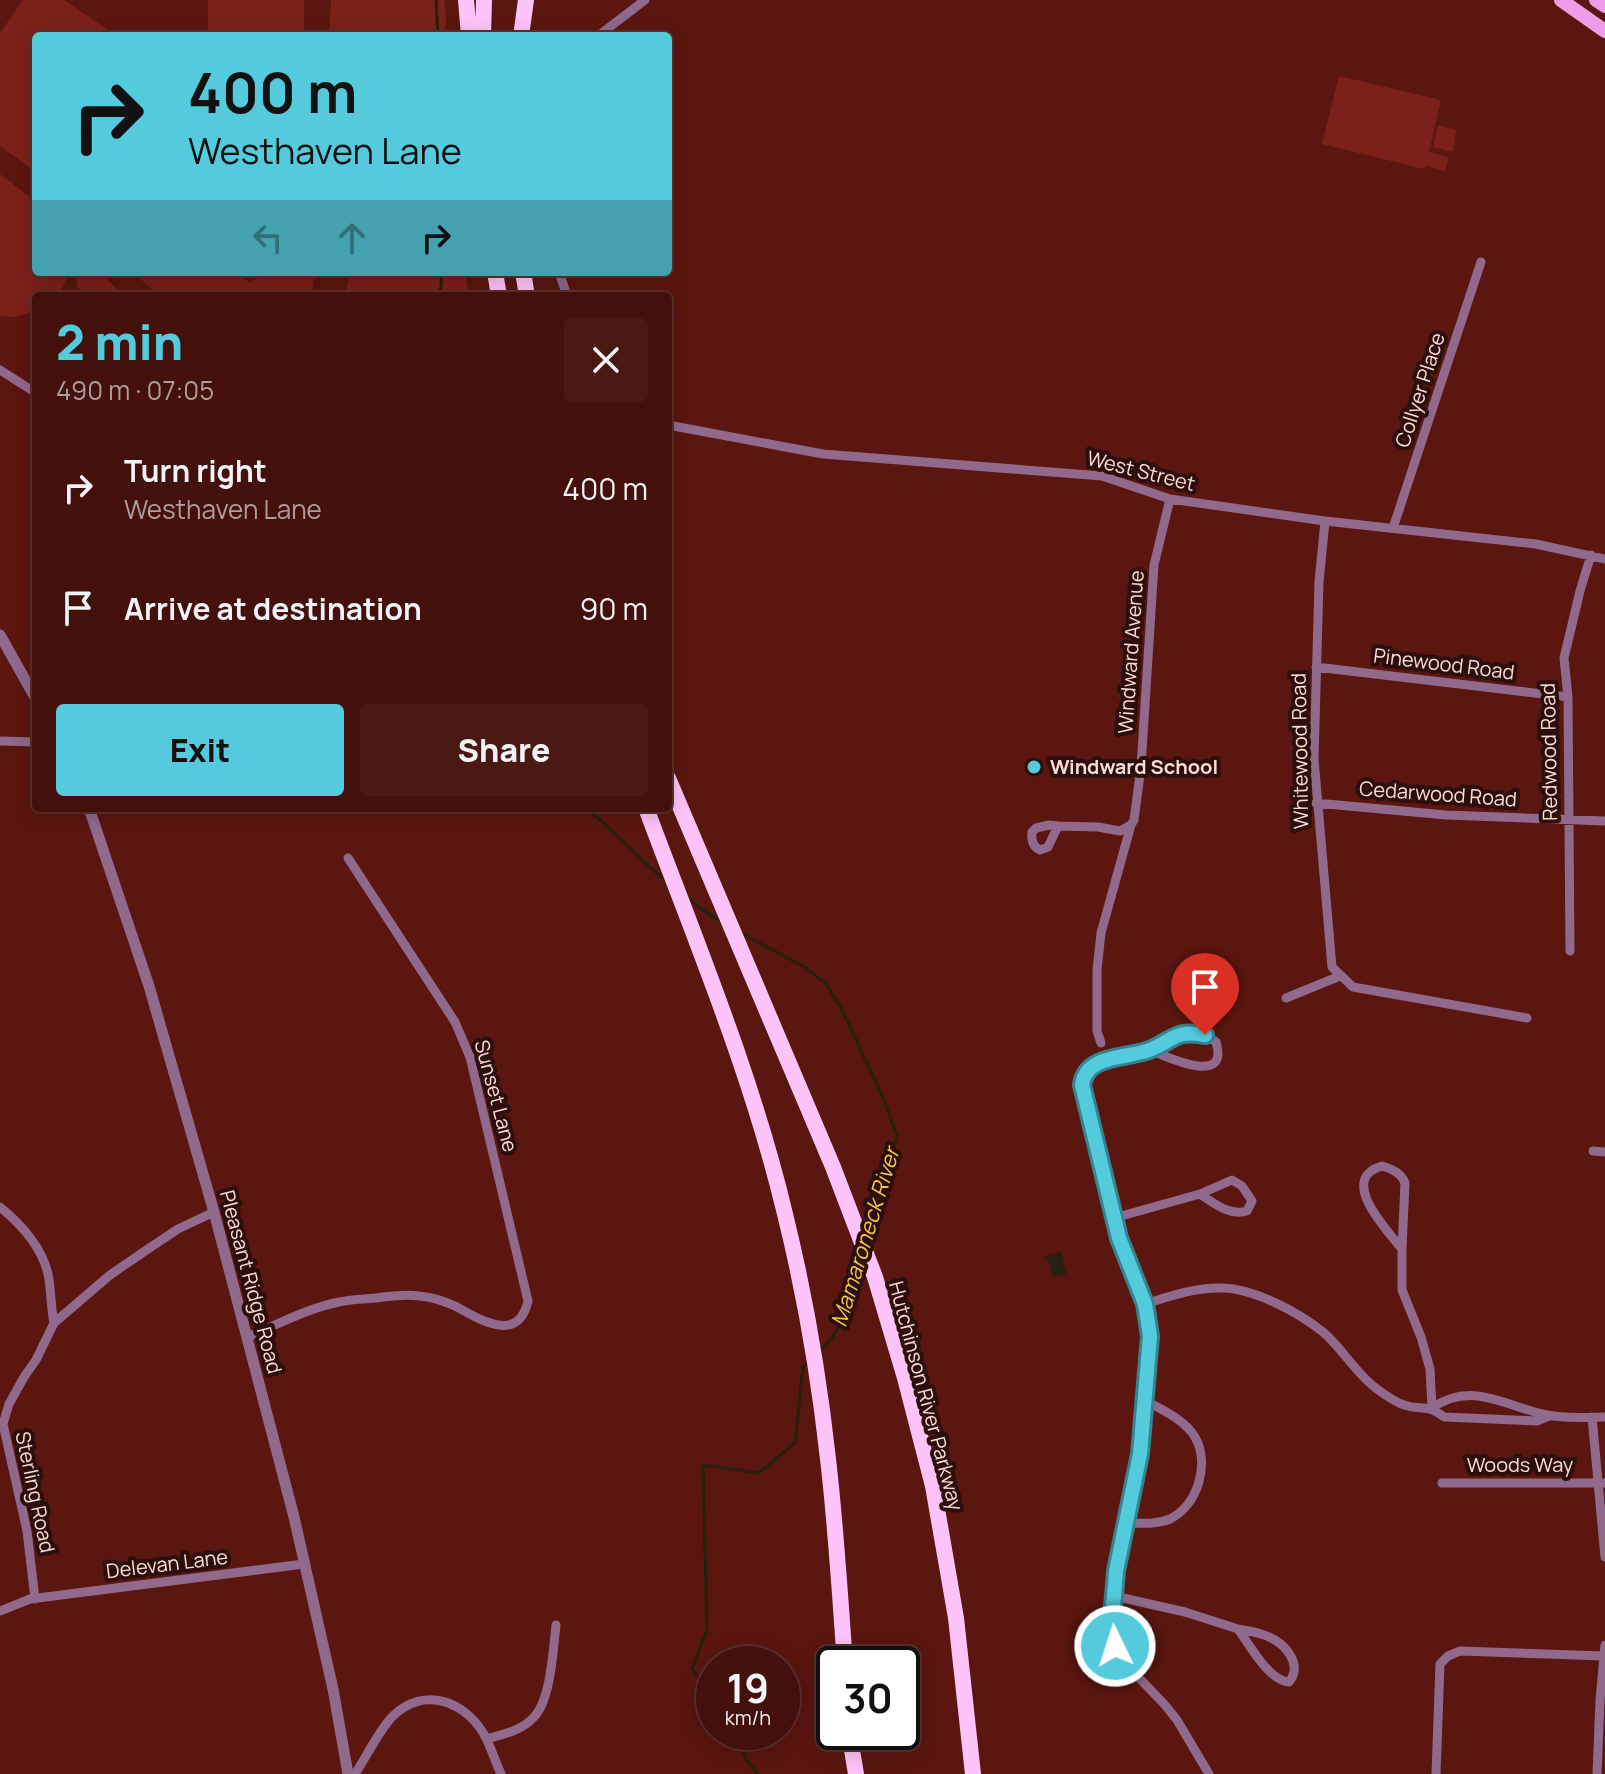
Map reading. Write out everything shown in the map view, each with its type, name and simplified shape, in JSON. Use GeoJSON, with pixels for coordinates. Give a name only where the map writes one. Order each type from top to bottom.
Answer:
{"type":"FeatureCollection","features":[{"type":"Feature","properties":{"kind":"highway"},"geometry":{"type":"LineString","coordinates":[[466,0],[469,32]]}},
{"type":"Feature","properties":{"kind":"highway"},"geometry":{"type":"LineString","coordinates":[[483,32],[484,0]]}},
{"type":"Feature","properties":{"kind":"highway"},"geometry":{"type":"LineString","coordinates":[[514,32],[516,0]]}},
{"type":"Feature","properties":{"kind":"highway"},"geometry":{"type":"LineString","coordinates":[[522,32],[526,0]]}},
{"type":"Feature","properties":{"kind":"highway","name":"Hutchinson River Parkway"},"geometry":{"type":"LineString","coordinates":[[672,787],[875,1277],[933,1486],[956,1618],[973,1774]]}},
{"type":"Feature","properties":{"kind":"highway"},"geometry":{"type":"LineString","coordinates":[[647,812],[767,1143],[787,1223],[820,1398],[844,1646]]}},
{"type":"Feature","properties":{"kind":"highway"},"geometry":{"type":"LineString","coordinates":[[852,1750],[856,1774]]}},
{"type":"Feature","properties":{"kind":"main road"},"geometry":{"type":"LineString","coordinates":[[1561,0],[1605,31]]}},
{"type":"Feature","properties":{"kind":"main road"},"geometry":{"type":"LineString","coordinates":[[1596,0],[1605,6]]}},
{"type":"Feature","properties":{"kind":"street"},"geometry":{"type":"LineString","coordinates":[[603,32],[645,0]]}},
{"type":"Feature","properties":{"kind":"street","name":"Collyer Place"},"geometry":{"type":"LineString","coordinates":[[1393,528],[1481,262]]}},
{"type":"Feature","properties":{"kind":"street"},"geometry":{"type":"LineString","coordinates":[[0,370],[32,390]]}},
{"type":"Feature","properties":{"kind":"street","name":"West Street"},"geometry":{"type":"LineString","coordinates":[[672,426],[823,454],[1102,476],[1170,499],[1325,521],[1536,544],[1605,559]]}},
{"type":"Feature","properties":{"kind":"street","name":"Windward Avenue"},"geometry":{"type":"LineString","coordinates":[[1101,1043],[1097,1031],[1097,970],[1101,933],[1134,820],[1141,767],[1154,565],[1170,499]]}},
{"type":"Feature","properties":{"kind":"street","name":"Whitewood Road"},"geometry":{"type":"LineString","coordinates":[[1325,521],[1319,582],[1314,759],[1332,967],[1340,976]]}},
{"type":"Feature","properties":{"kind":"street","name":"Redwood Road"},"geometry":{"type":"LineString","coordinates":[[1570,951],[1568,697],[1564,658],[1591,555]]}},
{"type":"Feature","properties":{"kind":"street"},"geometry":{"type":"LineString","coordinates":[[0,635],[32,692]]}},
{"type":"Feature","properties":{"kind":"street","name":"Pinewood Road"},"geometry":{"type":"LineString","coordinates":[[1316,667],[1568,697]]}},
{"type":"Feature","properties":{"kind":"street"},"geometry":{"type":"LineString","coordinates":[[0,741],[32,742]]}},
{"type":"Feature","properties":{"kind":"street","name":"Cedarwood Road"},"geometry":{"type":"LineString","coordinates":[[1316,803],[1446,815],[1605,821]]}},
{"type":"Feature","properties":{"kind":"street","name":"Pleasant Ridge Road"},"geometry":{"type":"LineString","coordinates":[[90,812],[149,986],[214,1212],[304,1564],[333,1689],[348,1774]]}},
{"type":"Feature","properties":{"kind":"street"},"geometry":{"type":"LineString","coordinates":[[1058,826],[1120,831],[1131,825]]}},
{"type":"Feature","properties":{"kind":"street","name":"Sunset Lane"},"geometry":{"type":"LineString","coordinates":[[247,1337],[339,1302],[417,1295],[453,1306],[485,1323],[502,1326],[516,1323],[525,1315],[528,1301],[470,1057],[455,1022],[348,858]]}},
{"type":"Feature","properties":{"kind":"street"},"geometry":{"type":"LineString","coordinates":[[1286,998],[1340,976],[1353,987],[1527,1018]]}},
{"type":"Feature","properties":{"kind":"street"},"geometry":{"type":"LineString","coordinates":[[1150,1050],[1197,1067],[1214,1063],[1219,1054],[1216,1042],[1205,1035],[1178,1034],[1150,1050],[1106,1060],[1090,1068],[1083,1078],[1082,1085],[1119,1238],[1145,1304],[1150,1336],[1140,1454],[1111,1625],[1120,1658],[1177,1720],[1209,1774]]}},
{"type":"Feature","properties":{"kind":"street"},"geometry":{"type":"LineString","coordinates":[[1593,1151],[1605,1152]]}},
{"type":"Feature","properties":{"kind":"street"},"geometry":{"type":"LineString","coordinates":[[1402,1249],[1367,1201],[1363,1186],[1365,1176],[1382,1166],[1403,1177],[1405,1183],[1402,1290],[1430,1369],[1432,1408]]}},
{"type":"Feature","properties":{"kind":"street"},"geometry":{"type":"LineString","coordinates":[[1114,1218],[1200,1194],[1232,1180],[1242,1186],[1252,1201],[1247,1211],[1234,1213],[1200,1194]]}},
{"type":"Feature","properties":{"kind":"street"},"geometry":{"type":"LineString","coordinates":[[0,1207],[20,1224],[45,1266],[54,1323]]}},
{"type":"Feature","properties":{"kind":"street","name":"Sterling Road"},"geometry":{"type":"LineString","coordinates":[[35,1599],[27,1531],[3,1424],[9,1404],[54,1323],[110,1275],[178,1229],[214,1212]]}},
{"type":"Feature","properties":{"kind":"street"},"geometry":{"type":"LineString","coordinates":[[1145,1304],[1181,1292],[1224,1288],[1257,1296],[1290,1310],[1322,1332],[1365,1379],[1404,1405],[1432,1408],[1444,1417],[1537,1421],[1549,1416]]}},
{"type":"Feature","properties":{"kind":"street"},"geometry":{"type":"LineString","coordinates":[[1432,1408],[1443,1400],[1475,1396],[1498,1399],[1549,1416],[1605,1417]]}},
{"type":"Feature","properties":{"kind":"street"},"geometry":{"type":"LineString","coordinates":[[1126,1523],[1150,1524],[1169,1519],[1184,1508],[1197,1488],[1202,1471],[1201,1453],[1194,1434],[1174,1417],[1144,1400]]}},
{"type":"Feature","properties":{"kind":"street"},"geometry":{"type":"LineString","coordinates":[[1592,1417],[1601,1483],[1605,1557]]}},
{"type":"Feature","properties":{"kind":"street","name":"Woods Way"},"geometry":{"type":"LineString","coordinates":[[1442,1483],[1601,1483]]}},
{"type":"Feature","properties":{"kind":"street","name":"Delevan Lane"},"geometry":{"type":"LineString","coordinates":[[35,1599],[304,1564]]}},
{"type":"Feature","properties":{"kind":"street"},"geometry":{"type":"LineString","coordinates":[[1114,1596],[1266,1635],[1284,1647],[1291,1657],[1295,1671],[1289,1682],[1274,1677],[1238,1629]]}},
{"type":"Feature","properties":{"kind":"street"},"geometry":{"type":"LineString","coordinates":[[0,1611],[35,1599]]}},
{"type":"Feature","properties":{"kind":"street"},"geometry":{"type":"LineString","coordinates":[[487,1739],[512,1732],[535,1717],[543,1703],[556,1625]]}},
{"type":"Feature","properties":{"kind":"street"},"geometry":{"type":"LineString","coordinates":[[1436,1774],[1440,1664],[1448,1656],[1460,1651],[1604,1650],[1597,1774]]}},
{"type":"Feature","properties":{"kind":"street"},"geometry":{"type":"LineString","coordinates":[[355,1774],[391,1717],[407,1705],[438,1699],[453,1704],[468,1715],[487,1739],[501,1774]]}},
{"type":"Feature","properties":{"kind":"shaded area"},"geometry":{"type":"Polygon","coordinates":[[[23,0],[64,0],[111,32],[32,32],[32,169],[0,146],[0,33],[23,0]]]}},
{"type":"Feature","properties":{"kind":"shaded area"},"geometry":{"type":"Polygon","coordinates":[[[208,0],[304,0],[304,32],[208,32],[208,0]]]}},
{"type":"Feature","properties":{"kind":"shaded area"},"geometry":{"type":"Polygon","coordinates":[[[331,0],[444,0],[445,32],[329,32],[331,0]]]}},
{"type":"Feature","properties":{"kind":"shaded area"},"geometry":{"type":"Polygon","coordinates":[[[1339,76],[1441,100],[1429,152],[1449,157],[1445,171],[1426,166],[1424,169],[1322,144],[1339,76]]]}},
{"type":"Feature","properties":{"kind":"shaded area"},"geometry":{"type":"Polygon","coordinates":[[[1438,125],[1456,130],[1453,152],[1433,147],[1438,125]]]}},
{"type":"Feature","properties":{"kind":"shaded area"},"geometry":{"type":"Polygon","coordinates":[[[0,174],[32,199],[32,276],[68,276],[60,292],[32,292],[32,313],[0,316],[0,174]]]}},
{"type":"Feature","properties":{"kind":"shaded area"},"geometry":{"type":"Polygon","coordinates":[[[77,276],[103,276],[121,292],[83,292],[77,286],[77,276]]]}},
{"type":"Feature","properties":{"kind":"shaded area"},"geometry":{"type":"Polygon","coordinates":[[[137,276],[242,276],[250,283],[259,276],[314,276],[312,292],[155,292],[137,276]]]}},
{"type":"Feature","properties":{"kind":"shaded area"},"geometry":{"type":"Polygon","coordinates":[[[349,276],[466,276],[468,292],[346,292],[349,276]]]}},
{"type":"Feature","properties":{"kind":"shaded area"},"geometry":{"type":"Polygon","coordinates":[[[1061,1252],[1066,1274],[1053,1277],[1045,1256],[1061,1252]]]}},
{"type":"Feature","properties":{"kind":"waterway","name":"Mamaroneck River"},"geometry":{"type":"LineString","coordinates":[[436,0],[438,32]]}},
{"type":"Feature","properties":{"kind":"waterway","name":"Mamaroneck River"},"geometry":{"type":"LineString","coordinates":[[440,292],[442,276]]}},
{"type":"Feature","properties":{"kind":"waterway","name":"Mamaroneck River"},"geometry":{"type":"LineString","coordinates":[[591,812],[665,880]]}},
{"type":"Feature","properties":{"kind":"waterway","name":"Mamaroneck River"},"geometry":{"type":"LineString","coordinates":[[687,897],[723,923]]}},
{"type":"Feature","properties":{"kind":"waterway","name":"Mamaroneck River"},"geometry":{"type":"LineString","coordinates":[[740,933],[805,967],[827,985],[882,1095],[897,1136],[880,1201],[866,1235]]}},
{"type":"Feature","properties":{"kind":"waterway","name":"Mamaroneck River"},"geometry":{"type":"LineString","coordinates":[[819,1351],[840,1324],[848,1285],[860,1254]]}},
{"type":"Feature","properties":{"kind":"waterway","name":"Mamaroneck River"},"geometry":{"type":"LineString","coordinates":[[701,1646],[707,1630],[703,1465],[759,1473],[795,1443],[803,1367],[808,1362]]}},
{"type":"Feature","properties":{"kind":"waterway","name":"Mamaroneck River"},"geometry":{"type":"LineString","coordinates":[[696,1658],[692,1668],[696,1674]]}},
{"type":"Feature","properties":{"kind":"waterway","name":"Mamaroneck River"},"geometry":{"type":"LineString","coordinates":[[742,1750],[758,1774]]}},
{"type":"Feature","properties":{"kind":"place","name":"Windward School"},"geometry":{"type":"Point","coordinates":[1034,767]}},
{"type":"Feature","properties":{"kind":"route"},"geometry":{"type":"LineString","coordinates":[[1115,1646],[1111,1625],[1116,1571],[1140,1454],[1150,1336],[1145,1304],[1119,1238],[1082,1085],[1083,1078],[1090,1068],[1106,1060],[1150,1050],[1178,1034],[1205,1035]]}}]}
